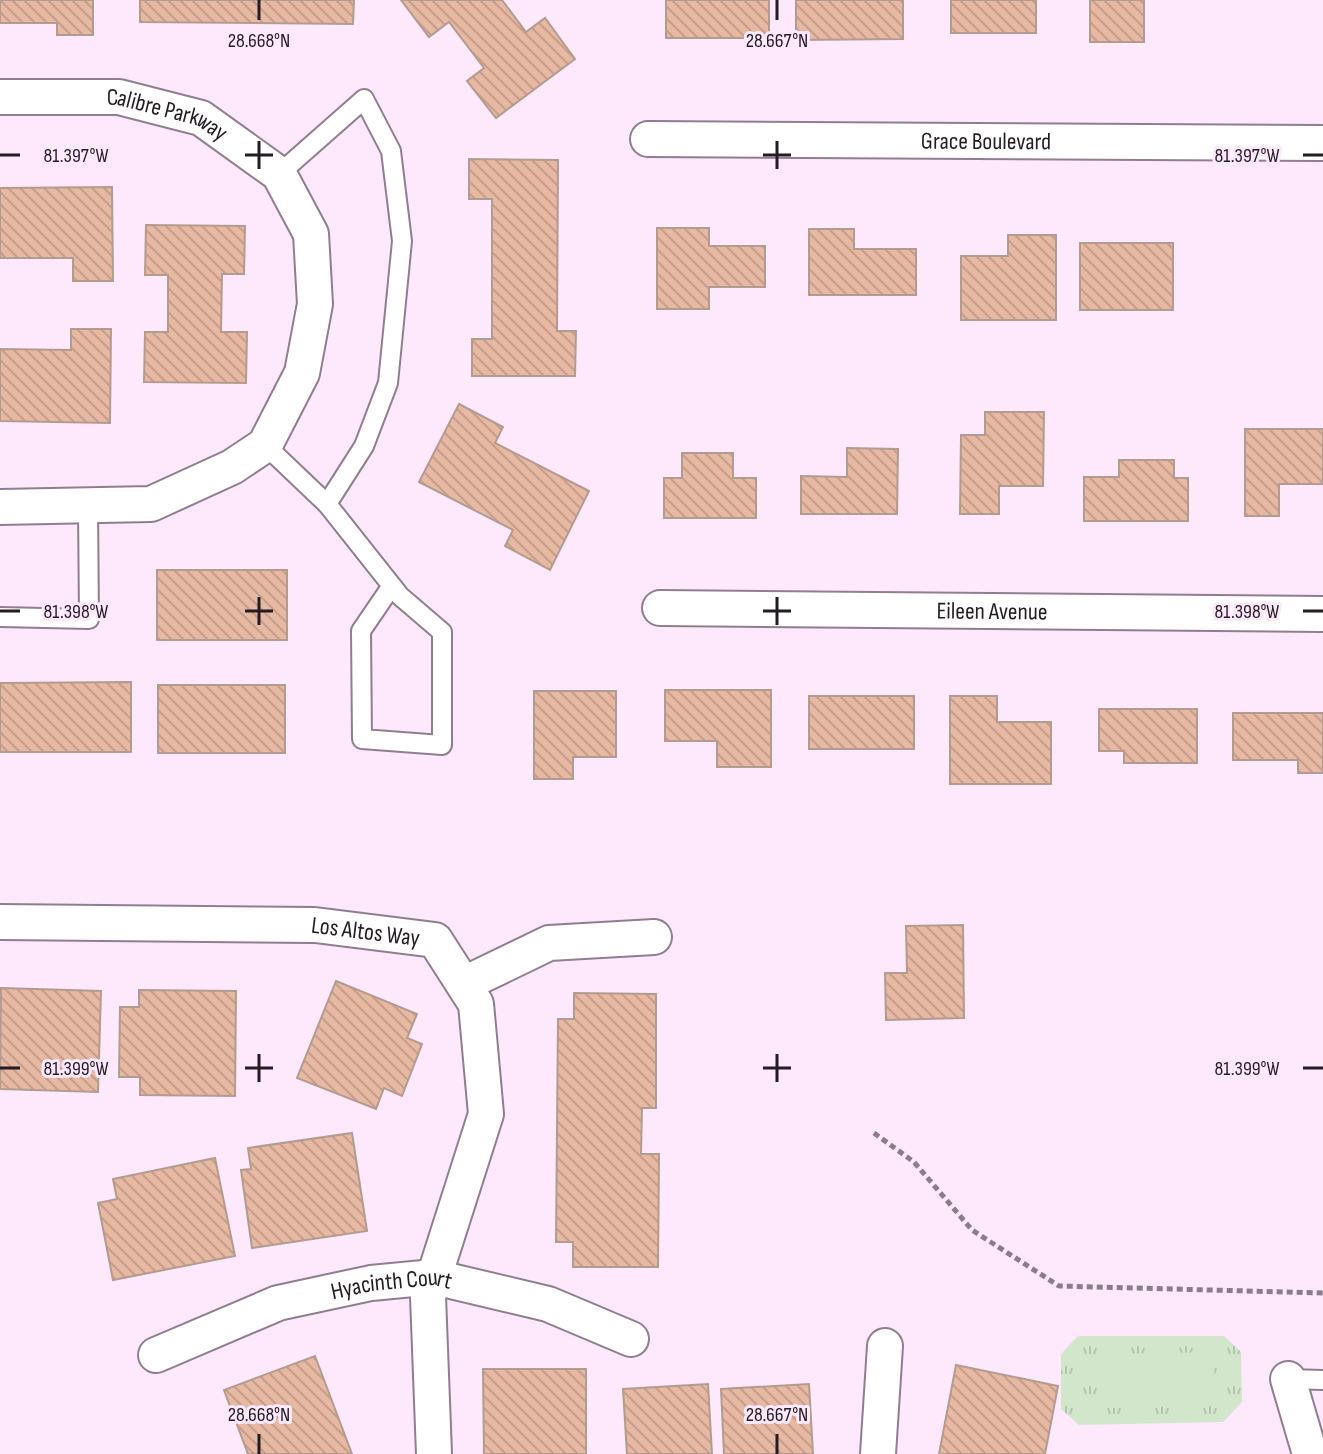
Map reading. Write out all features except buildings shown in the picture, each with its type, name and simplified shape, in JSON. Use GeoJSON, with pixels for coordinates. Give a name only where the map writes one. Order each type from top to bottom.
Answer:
{"type":"FeatureCollection","features":[{"type":"Feature","properties":{"kind":"street","name":"Calibre Parkway"},"geometry":{"type":"LineString","coordinates":[[0,97],[119,97],[201,118],[279,174],[311,234],[315,304],[302,373],[265,445],[232,467],[151,504],[0,507]]}},
{"type":"Feature","properties":{"kind":"street","name":"Grace Boulevard"},"geometry":{"type":"LineString","coordinates":[[648,139],[1323,143]]}},
{"type":"Feature","properties":{"kind":"street","name":"Eileen Avenue"},"geometry":{"type":"LineString","coordinates":[[660,608],[1323,614]]}},
{"type":"Feature","properties":{"kind":"street","name":"Los Altos Way"},"geometry":{"type":"LineString","coordinates":[[0,922],[315,925],[435,940],[476,1004],[486,1114],[428,1296],[434,1454]]}},
{"type":"Feature","properties":{"kind":"street"},"geometry":{"type":"LineString","coordinates":[[464,984],[549,943],[654,937]]}},
{"type":"Feature","properties":{"kind":"street","name":"Hyacinth Court"},"geometry":{"type":"LineString","coordinates":[[156,1355],[278,1303],[371,1283],[434,1277],[548,1304],[631,1339]]}},
{"type":"Feature","properties":{"kind":"street"},"geometry":{"type":"LineString","coordinates":[[878,1454],[885,1346]]}},
{"type":"Feature","properties":{"kind":"street"},"geometry":{"type":"LineString","coordinates":[[1288,1379],[1310,1454]]}},
{"type":"Feature","properties":{"kind":"lane"},"geometry":{"type":"LineString","coordinates":[[279,174],[364,99],[391,151],[402,241],[388,383],[364,446],[327,504]]}},
{"type":"Feature","properties":{"kind":"lane"},"geometry":{"type":"LineString","coordinates":[[265,445],[327,504],[391,587],[442,632],[442,745],[362,739],[361,631],[391,587]]}},
{"type":"Feature","properties":{"kind":"lane"},"geometry":{"type":"LineString","coordinates":[[0,617],[89,619],[88,505]]}},
{"type":"Feature","properties":{"kind":"lane"},"geometry":{"type":"LineString","coordinates":[[1288,1379],[1323,1380]]}},
{"type":"Feature","properties":{"kind":"path"},"geometry":{"type":"LineString","coordinates":[[874,1133],[914,1162],[972,1230],[1059,1286],[1323,1293]]}},
{"type":"Feature","properties":{"kind":"green space"},"geometry":{"type":"Polygon","coordinates":[[[1078,1336],[1224,1336],[1241,1352],[1242,1402],[1223,1422],[1079,1425],[1061,1409],[1061,1354],[1078,1336]]]}},
{"type":"Feature","properties":{"kind":"green space"},"geometry":{"type":"Polygon","coordinates":[[[1214,1352],[1215,1406],[1104,1408],[1103,1354],[1214,1352]]]}}]}
